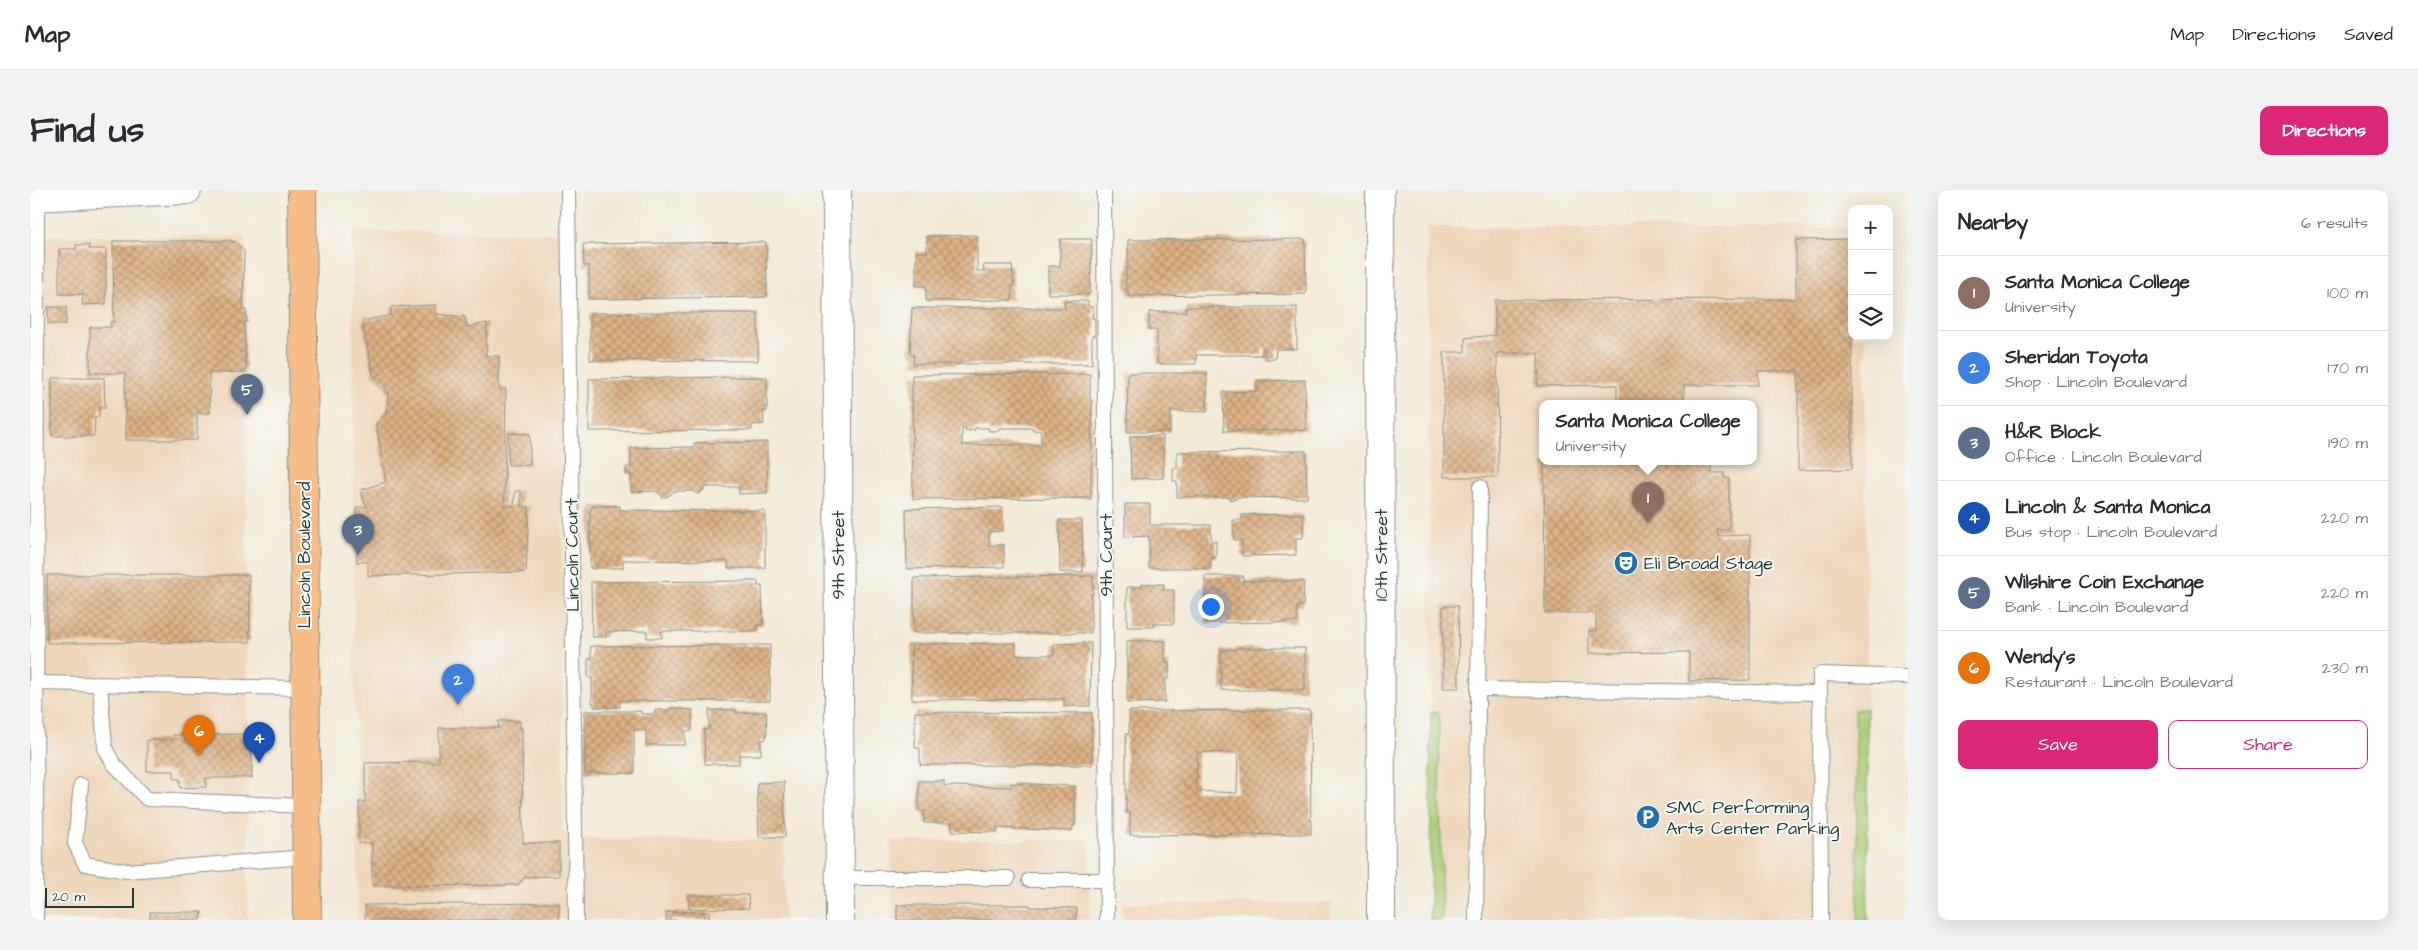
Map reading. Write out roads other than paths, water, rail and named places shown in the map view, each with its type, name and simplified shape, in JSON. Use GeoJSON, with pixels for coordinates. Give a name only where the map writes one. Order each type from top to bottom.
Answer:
{"type":"FeatureCollection","features":[{"type":"Feature","properties":{"kind":"main road","name":"Lincoln Boulevard"},"geometry":{"type":"LineString","coordinates":[[302,190],[307,920]]}},
{"type":"Feature","properties":{"kind":"street"},"geometry":{"type":"LineString","coordinates":[[35,194],[187,190]]}},
{"type":"Feature","properties":{"kind":"street","name":"9th Street"},"geometry":{"type":"LineString","coordinates":[[837,190],[840,920]]}},
{"type":"Feature","properties":{"kind":"street","name":"10th Street"},"geometry":{"type":"LineString","coordinates":[[1380,190],[1381,920]]}},
{"type":"Feature","properties":{"kind":"lane","name":"Lincoln Court"},"geometry":{"type":"LineString","coordinates":[[568,190],[576,920]]}},
{"type":"Feature","properties":{"kind":"lane","name":"9th Court"},"geometry":{"type":"LineString","coordinates":[[1104,190],[1107,920]]}},
{"type":"Feature","properties":{"kind":"lane"},"geometry":{"type":"LineString","coordinates":[[35,194],[36,920]]}},
{"type":"Feature","properties":{"kind":"lane"},"geometry":{"type":"LineString","coordinates":[[1476,920],[1480,487]]}},
{"type":"Feature","properties":{"kind":"lane"},"geometry":{"type":"LineString","coordinates":[[1821,920],[1820,674],[1908,677]]}},
{"type":"Feature","properties":{"kind":"lane"},"geometry":{"type":"LineString","coordinates":[[36,683],[306,688]]}},
{"type":"Feature","properties":{"kind":"lane"},"geometry":{"type":"LineString","coordinates":[[100,684],[105,748],[113,763],[147,799],[306,806]]}},
{"type":"Feature","properties":{"kind":"lane"},"geometry":{"type":"LineString","coordinates":[[1478,689],[1820,693]]}},
{"type":"Feature","properties":{"kind":"lane"},"geometry":{"type":"LineString","coordinates":[[81,785],[74,843],[85,864],[128,871],[307,858]]}},
{"type":"Feature","properties":{"kind":"lane"},"geometry":{"type":"LineString","coordinates":[[839,878],[1008,878]]}},
{"type":"Feature","properties":{"kind":"lane"},"geometry":{"type":"LineString","coordinates":[[1029,880],[1108,880]]}},
{"type":"Feature","properties":{"kind":"place","name":"Wilshire Coin Exchange"},"geometry":{"type":"Point","coordinates":[247,415]}},
{"type":"Feature","properties":{"kind":"place","name":"Santa Monica College"},"geometry":{"type":"Point","coordinates":[1648,523]}},
{"type":"Feature","properties":{"kind":"place","name":"H&R Block"},"geometry":{"type":"Point","coordinates":[358,555]}},
{"type":"Feature","properties":{"kind":"place","name":"Eli Broad Stage"},"geometry":{"type":"Point","coordinates":[1626,563]}},
{"type":"Feature","properties":{"kind":"place","name":"Sheridan Toyota"},"geometry":{"type":"Point","coordinates":[458,705]}},
{"type":"Feature","properties":{"kind":"place","name":"Wendy's"},"geometry":{"type":"Point","coordinates":[199,756]}},
{"type":"Feature","properties":{"kind":"place","name":"Lincoln & Santa Monica"},"geometry":{"type":"Point","coordinates":[259,763]}},
{"type":"Feature","properties":{"kind":"place","name":"SMC Performing Arts Center Parking"},"geometry":{"type":"Point","coordinates":[1648,817]}}]}
